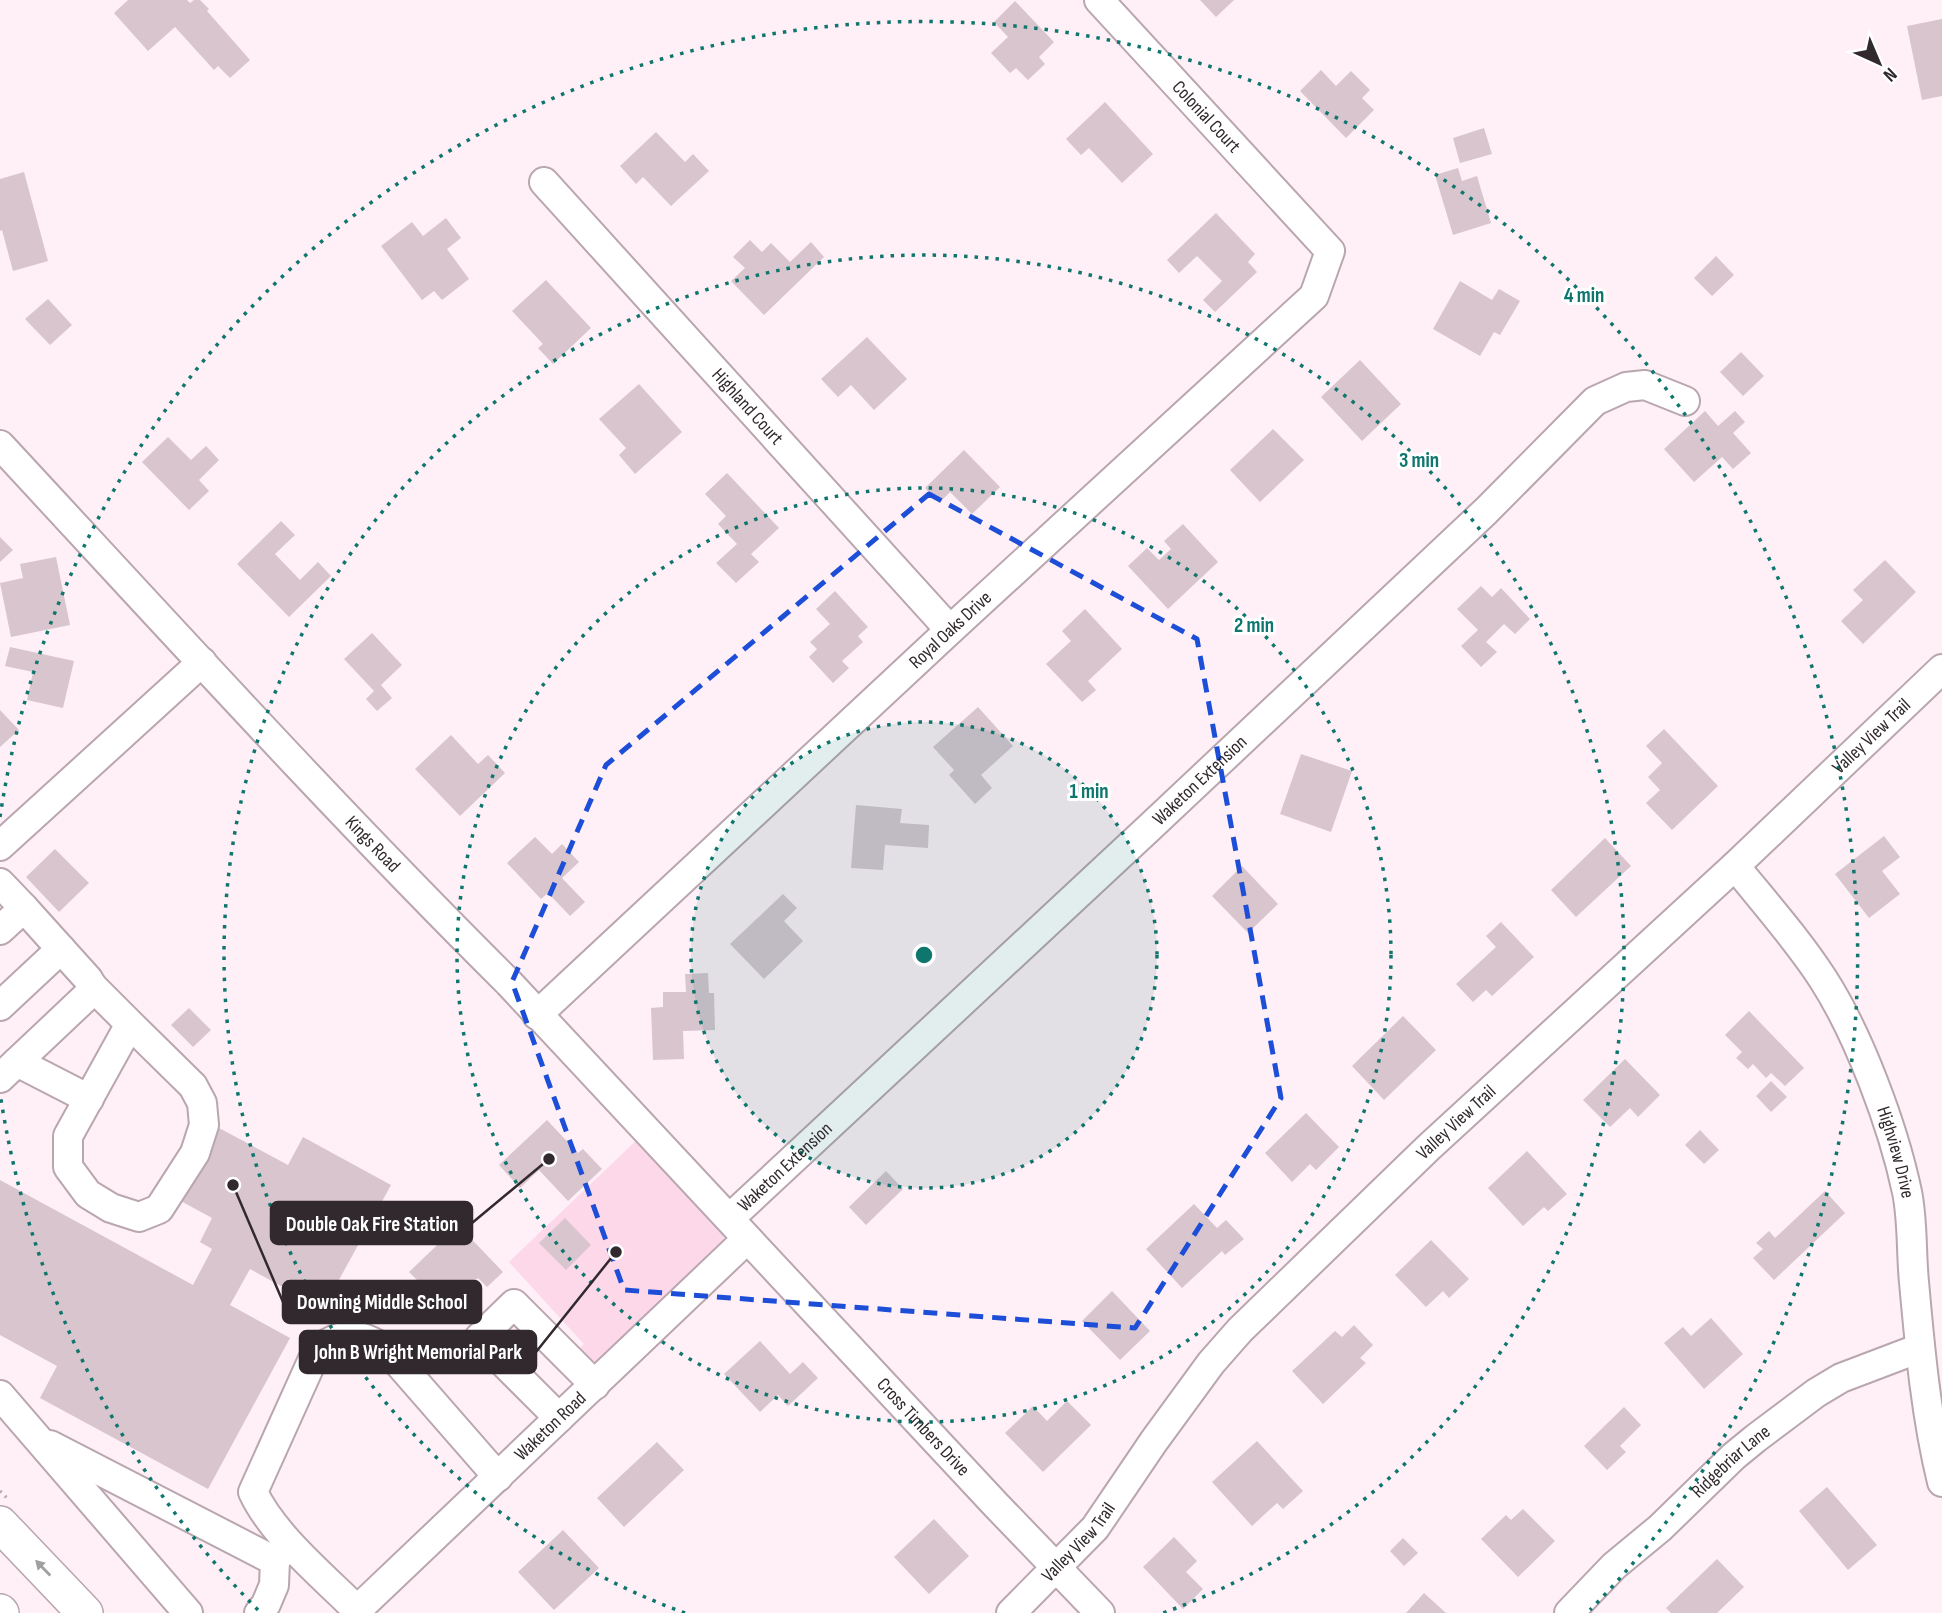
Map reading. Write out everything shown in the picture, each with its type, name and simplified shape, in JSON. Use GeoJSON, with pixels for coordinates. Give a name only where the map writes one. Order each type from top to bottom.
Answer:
{"type":"FeatureCollection","features":[{"type":"Feature","properties":{"kind":"main road"},"geometry":{"type":"LineString","coordinates":[[0,1524],[85,1613]]}},
{"type":"Feature","properties":{"kind":"street","name":"Colonial Court"},"geometry":{"type":"LineString","coordinates":[[1098,0],[1313,233]]}},
{"type":"Feature","properties":{"kind":"street","name":"Highland Court"},"geometry":{"type":"LineString","coordinates":[[544,182],[950,630]]}},
{"type":"Feature","properties":{"kind":"street","name":"Royal Oaks Drive"},"geometry":{"type":"LineString","coordinates":[[537,1014],[1314,296],[1331,251],[1313,233]]}},
{"type":"Feature","properties":{"kind":"street","name":"Waketon Extension"},"geometry":{"type":"LineString","coordinates":[[730,1218],[1486,511],[1595,401],[1626,387],[1645,385],[1685,401]]}},
{"type":"Feature","properties":{"kind":"street","name":"Kings Road"},"geometry":{"type":"LineString","coordinates":[[0,445],[434,909],[730,1218],[747,1240]]}},
{"type":"Feature","properties":{"kind":"street"},"geometry":{"type":"LineString","coordinates":[[0,846],[202,662]]}},
{"type":"Feature","properties":{"kind":"street","name":"Valley View Trail"},"geometry":{"type":"LineString","coordinates":[[1011,1613],[1095,1528],[1211,1363],[1240,1330],[1428,1148],[1735,866],[1942,669]]}},
{"type":"Feature","properties":{"kind":"street","name":"Highview Drive"},"geometry":{"type":"LineString","coordinates":[[1735,866],[1793,937],[1823,979],[1844,1016],[1887,1121],[1907,1193],[1920,1348],[1942,1482]]}},
{"type":"Feature","properties":{"kind":"street"},"geometry":{"type":"LineString","coordinates":[[0,883],[92,986],[130,1024],[192,1086],[202,1103],[204,1125],[195,1153],[159,1209],[139,1217],[111,1208],[88,1194],[68,1167],[68,1136],[130,1024]]}},
{"type":"Feature","properties":{"kind":"street"},"geometry":{"type":"LineString","coordinates":[[0,930],[23,908]]}},
{"type":"Feature","properties":{"kind":"street"},"geometry":{"type":"LineString","coordinates":[[0,1006],[61,949]]}},
{"type":"Feature","properties":{"kind":"street"},"geometry":{"type":"LineString","coordinates":[[89,1098],[9,1070],[89,994],[92,986]]}},
{"type":"Feature","properties":{"kind":"street","name":"Cross Timbers Drive"},"geometry":{"type":"LineString","coordinates":[[747,1240],[1100,1613]]}},
{"type":"Feature","properties":{"kind":"street","name":"Waketon Road"},"geometry":{"type":"LineString","coordinates":[[355,1612],[747,1240]]}},
{"type":"Feature","properties":{"kind":"street"},"geometry":{"type":"LineString","coordinates":[[559,1418],[479,1338],[514,1304],[595,1385]]}},
{"type":"Feature","properties":{"kind":"street"},"geometry":{"type":"LineString","coordinates":[[259,1613],[274,1585],[282,1551],[253,1492],[317,1350],[334,1338],[352,1335],[369,1339],[388,1351],[498,1477]]}},
{"type":"Feature","properties":{"kind":"street","name":"Ridgebriar Lane"},"geometry":{"type":"LineString","coordinates":[[1569,1613],[1614,1566],[1660,1528],[1756,1438],[1816,1393],[1841,1378],[1920,1348]]}},
{"type":"Feature","properties":{"kind":"street"},"geometry":{"type":"LineString","coordinates":[[0,1395],[188,1613]]}},
{"type":"Feature","properties":{"kind":"street"},"geometry":{"type":"LineString","coordinates":[[38,1439],[282,1551],[355,1612]]}},
{"type":"Feature","properties":{"kind":"highlighted area"},"geometry":{"type":"Polygon","coordinates":[[[929,494],[1197,639],[1281,1098],[1135,1328],[624,1290],[512,982],[606,765],[929,494]]]}},
{"type":"Feature","properties":{"kind":"shaded area"},"geometry":{"type":"Polygon","coordinates":[[[640,1137],[723,1228],[724,1241],[596,1362],[579,1354],[579,1349],[584,1344],[509,1262],[640,1137]]]}},
{"type":"Feature","properties":{"kind":"building"},"geometry":{"type":"Polygon","coordinates":[[[128,0],[187,0],[190,3],[200,0],[250,60],[230,78],[218,66],[214,70],[175,27],[148,51],[114,13],[128,0]]]}},
{"type":"Feature","properties":{"kind":"building"},"geometry":{"type":"Polygon","coordinates":[[[1200,0],[1234,0],[1216,17],[1200,0]]]}},
{"type":"Feature","properties":{"kind":"building"},"geometry":{"type":"Polygon","coordinates":[[[1015,1],[1054,42],[1039,57],[1045,64],[1028,80],[1016,68],[1010,73],[991,53],[1008,37],[994,22],[1015,1]]]}},
{"type":"Feature","properties":{"kind":"building"},"geometry":{"type":"Polygon","coordinates":[[[1942,19],[1942,96],[1922,100],[1907,26],[1942,19]]]}},
{"type":"Feature","properties":{"kind":"building"},"geometry":{"type":"Polygon","coordinates":[[[1321,70],[1336,86],[1351,71],[1370,90],[1362,98],[1374,110],[1346,138],[1300,91],[1321,70]]]}},
{"type":"Feature","properties":{"kind":"building"},"geometry":{"type":"Polygon","coordinates":[[[1105,102],[1153,154],[1122,183],[1089,148],[1081,155],[1066,139],[1105,102]]]}},
{"type":"Feature","properties":{"kind":"building"},"geometry":{"type":"Polygon","coordinates":[[[1484,128],[1492,154],[1460,163],[1453,138],[1484,128]]]}},
{"type":"Feature","properties":{"kind":"building"},"geometry":{"type":"Polygon","coordinates":[[[656,132],[685,162],[693,154],[709,171],[671,206],[643,177],[636,184],[620,166],[656,132]]]}},
{"type":"Feature","properties":{"kind":"building"},"geometry":{"type":"Polygon","coordinates":[[[1458,168],[1462,181],[1477,176],[1491,223],[1453,235],[1435,175],[1458,168]]]}},
{"type":"Feature","properties":{"kind":"building"},"geometry":{"type":"Polygon","coordinates":[[[24,172],[48,261],[13,271],[2,230],[0,231],[0,179],[24,172]]]}},
{"type":"Feature","properties":{"kind":"building"},"geometry":{"type":"Polygon","coordinates":[[[1216,213],[1255,254],[1248,262],[1257,272],[1215,312],[1203,300],[1222,281],[1197,256],[1179,273],[1167,260],[1216,213]]]}},
{"type":"Feature","properties":{"kind":"building"},"geometry":{"type":"Polygon","coordinates":[[[446,218],[461,238],[447,249],[469,279],[442,300],[434,291],[422,300],[381,246],[412,222],[423,236],[446,218]]]}},
{"type":"Feature","properties":{"kind":"building"},"geometry":{"type":"Polygon","coordinates":[[[750,240],[762,252],[771,243],[790,262],[811,242],[824,257],[764,315],[731,281],[745,268],[733,257],[750,240]]]}},
{"type":"Feature","properties":{"kind":"building"},"geometry":{"type":"Polygon","coordinates":[[[1716,256],[1734,275],[1712,296],[1694,278],[1716,256]]]}},
{"type":"Feature","properties":{"kind":"building"},"geometry":{"type":"Polygon","coordinates":[[[546,280],[591,328],[553,364],[538,348],[543,344],[512,311],[546,280]]]}},
{"type":"Feature","properties":{"kind":"building"},"geometry":{"type":"Polygon","coordinates":[[[1460,281],[1492,300],[1499,289],[1520,301],[1500,335],[1494,332],[1480,356],[1433,329],[1460,281]]]}},
{"type":"Feature","properties":{"kind":"building"},"geometry":{"type":"Polygon","coordinates":[[[48,299],[72,325],[50,345],[25,319],[48,299]]]}},
{"type":"Feature","properties":{"kind":"building"},"geometry":{"type":"Polygon","coordinates":[[[867,337],[907,379],[874,410],[851,385],[838,397],[821,379],[867,337]]]}},
{"type":"Feature","properties":{"kind":"building"},"geometry":{"type":"Polygon","coordinates":[[[1741,352],[1764,376],[1743,396],[1720,372],[1741,352]]]}},
{"type":"Feature","properties":{"kind":"building"},"geometry":{"type":"Polygon","coordinates":[[[1360,360],[1401,404],[1362,441],[1321,397],[1360,360]]]}},
{"type":"Feature","properties":{"kind":"building"},"geometry":{"type":"Polygon","coordinates":[[[639,384],[682,432],[635,474],[619,455],[626,448],[599,419],[639,384]]]}},
{"type":"Feature","properties":{"kind":"building"},"geometry":{"type":"Polygon","coordinates":[[[1705,411],[1718,426],[1735,411],[1745,422],[1733,433],[1751,453],[1733,469],[1722,457],[1694,482],[1664,449],[1705,411]]]}},
{"type":"Feature","properties":{"kind":"building"},"geometry":{"type":"Polygon","coordinates":[[[1273,429],[1304,460],[1260,502],[1230,470],[1273,429]]]}},
{"type":"Feature","properties":{"kind":"building"},"geometry":{"type":"Polygon","coordinates":[[[168,437],[191,460],[206,446],[219,460],[199,480],[209,491],[189,510],[142,462],[168,437]]]}},
{"type":"Feature","properties":{"kind":"building"},"geometry":{"type":"Polygon","coordinates":[[[964,450],[1000,487],[972,514],[950,492],[939,503],[925,488],[964,450]]]}},
{"type":"Feature","properties":{"kind":"building"},"geometry":{"type":"Polygon","coordinates":[[[727,473],[779,528],[751,554],[759,562],[736,583],[716,563],[737,544],[718,524],[726,516],[705,494],[727,473]]]}},
{"type":"Feature","properties":{"kind":"building"},"geometry":{"type":"Polygon","coordinates":[[[281,521],[295,535],[275,554],[300,580],[318,562],[331,576],[289,617],[237,564],[281,521]]]}},
{"type":"Feature","properties":{"kind":"building"},"geometry":{"type":"Polygon","coordinates":[[[1183,524],[1218,562],[1168,609],[1128,566],[1147,548],[1159,560],[1171,549],[1164,541],[1183,524]]]}},
{"type":"Feature","properties":{"kind":"building"},"geometry":{"type":"Polygon","coordinates":[[[0,537],[13,550],[0,562],[0,537]]]}},
{"type":"Feature","properties":{"kind":"building"},"geometry":{"type":"Polygon","coordinates":[[[56,557],[70,625],[11,637],[0,583],[23,578],[20,564],[56,557]]]}},
{"type":"Feature","properties":{"kind":"building"},"geometry":{"type":"Polygon","coordinates":[[[1885,560],[1916,592],[1863,644],[1841,621],[1863,600],[1853,590],[1885,560]]]}},
{"type":"Feature","properties":{"kind":"building"},"geometry":{"type":"Polygon","coordinates":[[[1481,586],[1492,597],[1501,588],[1530,619],[1515,634],[1504,624],[1486,642],[1497,652],[1481,667],[1461,646],[1478,630],[1457,609],[1481,586]]]}},
{"type":"Feature","properties":{"kind":"building"},"geometry":{"type":"Polygon","coordinates":[[[835,591],[868,627],[858,636],[863,642],[842,661],[849,668],[833,683],[809,657],[817,649],[810,642],[830,624],[816,609],[835,591]]]}},
{"type":"Feature","properties":{"kind":"building"},"geometry":{"type":"Polygon","coordinates":[[[1085,609],[1122,649],[1088,681],[1096,690],[1082,702],[1046,664],[1071,641],[1062,631],[1085,609]]]}},
{"type":"Feature","properties":{"kind":"building"},"geometry":{"type":"Polygon","coordinates":[[[372,633],[402,665],[381,685],[392,698],[377,711],[366,699],[374,691],[344,659],[372,633]]]}},
{"type":"Feature","properties":{"kind":"building"},"geometry":{"type":"Polygon","coordinates":[[[10,647],[74,661],[63,708],[27,700],[33,672],[5,666],[10,647]]]}},
{"type":"Feature","properties":{"kind":"building"},"geometry":{"type":"Polygon","coordinates":[[[978,707],[1013,746],[981,775],[992,788],[975,804],[949,775],[954,770],[933,747],[978,707]]]}},
{"type":"Feature","properties":{"kind":"building"},"geometry":{"type":"Polygon","coordinates":[[[0,710],[19,730],[0,747],[0,710]]]}},
{"type":"Feature","properties":{"kind":"building"},"geometry":{"type":"Polygon","coordinates":[[[1664,729],[1718,786],[1672,830],[1646,803],[1660,790],[1648,777],[1662,763],[1646,746],[1664,729]]]}},
{"type":"Feature","properties":{"kind":"building"},"geometry":{"type":"Polygon","coordinates":[[[451,735],[478,764],[488,755],[505,773],[460,816],[415,769],[451,735]]]}},
{"type":"Feature","properties":{"kind":"building"},"geometry":{"type":"Polygon","coordinates":[[[1301,754],[1352,771],[1331,832],[1280,814],[1301,754]]]}},
{"type":"Feature","properties":{"kind":"building"},"geometry":{"type":"Polygon","coordinates":[[[856,805],[902,809],[900,823],[929,825],[928,848],[885,845],[883,870],[851,868],[856,805]]]}},
{"type":"Feature","properties":{"kind":"building"},"geometry":{"type":"Polygon","coordinates":[[[1884,836],[1900,857],[1882,871],[1900,894],[1869,918],[1835,874],[1884,836]]]}},
{"type":"Feature","properties":{"kind":"building"},"geometry":{"type":"Polygon","coordinates":[[[535,837],[552,854],[562,844],[579,862],[562,878],[585,902],[570,916],[548,893],[541,899],[507,863],[535,837]]]}},
{"type":"Feature","properties":{"kind":"building"},"geometry":{"type":"Polygon","coordinates":[[[1605,838],[1631,866],[1576,917],[1551,890],[1605,838]]]}},
{"type":"Feature","properties":{"kind":"building"},"geometry":{"type":"Polygon","coordinates":[[[55,849],[89,883],[59,912],[26,877],[55,849]]]}},
{"type":"Feature","properties":{"kind":"building"},"geometry":{"type":"Polygon","coordinates":[[[1242,866],[1278,904],[1248,933],[1212,896],[1242,866]]]}},
{"type":"Feature","properties":{"kind":"building"},"geometry":{"type":"Polygon","coordinates":[[[783,894],[797,908],[784,921],[803,941],[764,979],[730,944],[783,894]]]}},
{"type":"Feature","properties":{"kind":"building"},"geometry":{"type":"Polygon","coordinates":[[[1501,922],[1534,957],[1492,996],[1486,990],[1473,1002],[1456,984],[1496,947],[1486,936],[1501,922]]]}},
{"type":"Feature","properties":{"kind":"building"},"geometry":{"type":"Polygon","coordinates":[[[708,973],[709,993],[714,993],[715,1030],[683,1031],[684,1059],[653,1060],[651,1008],[663,1007],[663,992],[686,992],[685,974],[708,973]]]}},
{"type":"Feature","properties":{"kind":"building"},"geometry":{"type":"Polygon","coordinates":[[[189,1008],[211,1030],[193,1047],[171,1025],[189,1008]]]}},
{"type":"Feature","properties":{"kind":"building"},"geometry":{"type":"Polygon","coordinates":[[[1749,1011],[1804,1068],[1785,1086],[1771,1073],[1766,1078],[1753,1064],[1748,1069],[1736,1058],[1742,1052],[1725,1035],[1749,1011]]]}},
{"type":"Feature","properties":{"kind":"building"},"geometry":{"type":"Polygon","coordinates":[[[1403,1016],[1436,1050],[1384,1100],[1352,1066],[1403,1016]]]}},
{"type":"Feature","properties":{"kind":"building"},"geometry":{"type":"Polygon","coordinates":[[[1625,1059],[1660,1095],[1638,1117],[1630,1108],[1610,1127],[1583,1100],[1625,1059]]]}},
{"type":"Feature","properties":{"kind":"building"},"geometry":{"type":"Polygon","coordinates":[[[1771,1081],[1787,1097],[1771,1112],[1756,1096],[1771,1081]]]}},
{"type":"Feature","properties":{"kind":"building"},"geometry":{"type":"Polygon","coordinates":[[[1306,1113],[1339,1147],[1316,1170],[1310,1164],[1292,1182],[1265,1153],[1306,1113]]]}},
{"type":"Feature","properties":{"kind":"building"},"geometry":{"type":"Polygon","coordinates":[[[547,1120],[578,1153],[583,1149],[602,1169],[568,1201],[539,1170],[520,1188],[499,1165],[547,1120]]]}},
{"type":"Feature","properties":{"kind":"building"},"geometry":{"type":"Polygon","coordinates":[[[219,1128],[288,1165],[303,1137],[391,1185],[323,1309],[250,1269],[230,1305],[290,1338],[208,1489],[40,1398],[57,1366],[0,1335],[0,1180],[193,1285],[212,1249],[200,1242],[212,1218],[179,1200],[219,1128]]]}},
{"type":"Feature","properties":{"kind":"building"},"geometry":{"type":"Polygon","coordinates":[[[1700,1130],[1719,1150],[1704,1164],[1685,1145],[1700,1130]]]}},
{"type":"Feature","properties":{"kind":"building"},"geometry":{"type":"Polygon","coordinates":[[[1527,1151],[1567,1194],[1548,1211],[1544,1207],[1523,1226],[1488,1188],[1527,1151]]]}},
{"type":"Feature","properties":{"kind":"building"},"geometry":{"type":"Polygon","coordinates":[[[886,1171],[903,1189],[866,1225],[849,1207],[886,1171]]]}},
{"type":"Feature","properties":{"kind":"building"},"geometry":{"type":"Polygon","coordinates":[[[1825,1191],[1845,1213],[1774,1280],[1753,1258],[1763,1249],[1756,1243],[1769,1231],[1775,1238],[1825,1191]]]}},
{"type":"Feature","properties":{"kind":"building"},"geometry":{"type":"Polygon","coordinates":[[[1194,1204],[1217,1228],[1226,1220],[1244,1239],[1225,1255],[1222,1251],[1182,1288],[1146,1249],[1194,1204]]]}},
{"type":"Feature","properties":{"kind":"building"},"geometry":{"type":"Polygon","coordinates":[[[565,1218],[591,1245],[566,1270],[539,1243],[565,1218]]]}},
{"type":"Feature","properties":{"kind":"building"},"geometry":{"type":"Polygon","coordinates":[[[458,1225],[503,1272],[487,1287],[478,1278],[461,1294],[470,1303],[455,1318],[409,1272],[458,1225]]]}},
{"type":"Feature","properties":{"kind":"building"},"geometry":{"type":"Polygon","coordinates":[[[1431,1240],[1469,1279],[1449,1298],[1443,1291],[1426,1307],[1395,1275],[1431,1240]]]}},
{"type":"Feature","properties":{"kind":"building"},"geometry":{"type":"Polygon","coordinates":[[[1112,1291],[1150,1331],[1120,1360],[1082,1321],[1112,1291]]]}},
{"type":"Feature","properties":{"kind":"building"},"geometry":{"type":"Polygon","coordinates":[[[1711,1318],[1743,1354],[1704,1389],[1664,1343],[1683,1327],[1691,1336],[1711,1318]]]}},
{"type":"Feature","properties":{"kind":"building"},"geometry":{"type":"Polygon","coordinates":[[[1354,1325],[1373,1345],[1360,1358],[1366,1363],[1323,1404],[1292,1371],[1335,1331],[1342,1337],[1354,1325]]]}},
{"type":"Feature","properties":{"kind":"building"},"geometry":{"type":"Polygon","coordinates":[[[760,1341],[790,1374],[803,1362],[818,1378],[788,1406],[778,1395],[760,1412],[724,1374],[760,1341]]]}},
{"type":"Feature","properties":{"kind":"building"},"geometry":{"type":"Polygon","coordinates":[[[1067,1401],[1091,1425],[1043,1472],[1005,1433],[1033,1406],[1047,1421],[1067,1401]]]}},
{"type":"Feature","properties":{"kind":"building"},"geometry":{"type":"Polygon","coordinates":[[[1624,1407],[1641,1425],[1620,1446],[1626,1452],[1607,1470],[1584,1446],[1624,1407]]]}},
{"type":"Feature","properties":{"kind":"building"},"geometry":{"type":"Polygon","coordinates":[[[1257,1441],[1303,1491],[1283,1509],[1277,1503],[1252,1526],[1212,1482],[1257,1441]]]}},
{"type":"Feature","properties":{"kind":"building"},"geometry":{"type":"Polygon","coordinates":[[[657,1442],[684,1470],[624,1527],[597,1498],[657,1442]]]}},
{"type":"Feature","properties":{"kind":"building"},"geometry":{"type":"Polygon","coordinates":[[[1827,1487],[1877,1545],[1848,1570],[1799,1511],[1827,1487]]]}},
{"type":"Feature","properties":{"kind":"building"},"geometry":{"type":"Polygon","coordinates":[[[1523,1509],[1555,1541],[1518,1577],[1481,1539],[1506,1515],[1511,1520],[1523,1509]]]}},
{"type":"Feature","properties":{"kind":"building"},"geometry":{"type":"Polygon","coordinates":[[[934,1519],[969,1556],[929,1594],[894,1557],[934,1519]]]}},
{"type":"Feature","properties":{"kind":"building"},"geometry":{"type":"Polygon","coordinates":[[[563,1530],[599,1568],[554,1610],[518,1572],[563,1530]]]}},
{"type":"Feature","properties":{"kind":"building"},"geometry":{"type":"Polygon","coordinates":[[[1174,1537],[1197,1561],[1186,1572],[1203,1589],[1183,1609],[1143,1567],[1174,1537]]]}},
{"type":"Feature","properties":{"kind":"building"},"geometry":{"type":"Polygon","coordinates":[[[1403,1538],[1418,1553],[1404,1566],[1390,1551],[1403,1538]]]}},
{"type":"Feature","properties":{"kind":"building"},"geometry":{"type":"Polygon","coordinates":[[[1717,1559],[1744,1587],[1717,1613],[1671,1613],[1666,1608],[1717,1559]]]}},
{"type":"Feature","properties":{"kind":"building"},"geometry":{"type":"Polygon","coordinates":[[[1424,1593],[1446,1613],[1406,1613],[1424,1593]]]}},
{"type":"Feature","properties":{"kind":"place","name":"Double Oak Fire Station"},"geometry":{"type":"Point","coordinates":[549,1159]}},
{"type":"Feature","properties":{"kind":"place","name":"Downing Middle School"},"geometry":{"type":"Point","coordinates":[233,1185]}},
{"type":"Feature","properties":{"kind":"place","name":"John B Wright Memorial Park"},"geometry":{"type":"Point","coordinates":[616,1252]}}]}
